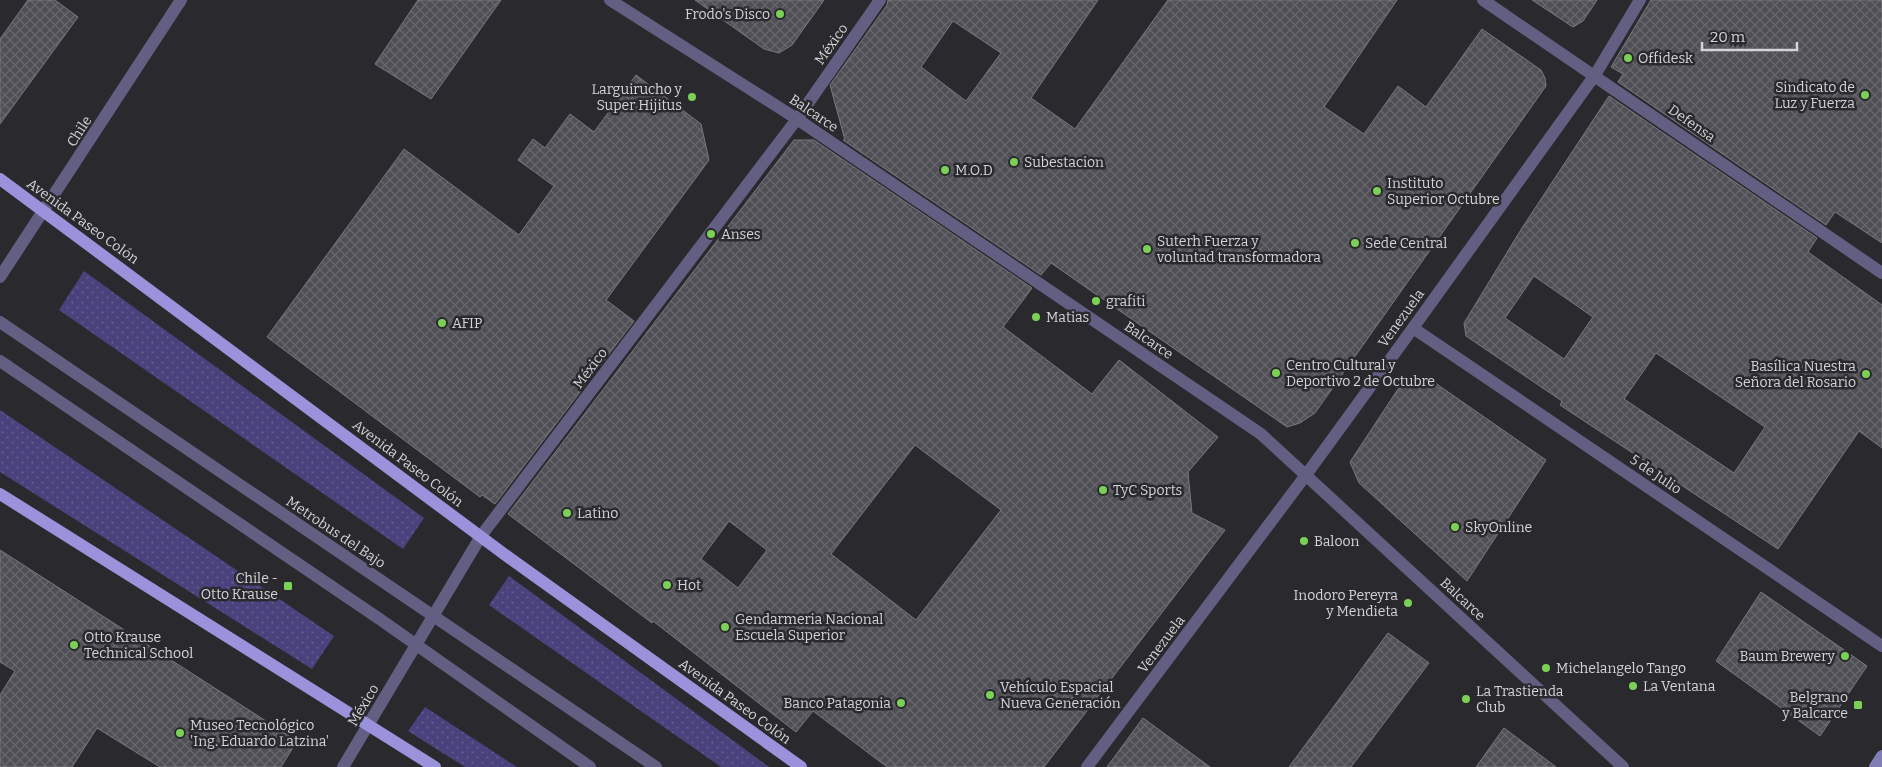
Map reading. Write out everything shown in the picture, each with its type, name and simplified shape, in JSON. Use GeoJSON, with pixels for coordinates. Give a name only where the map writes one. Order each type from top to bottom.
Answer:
{"type":"FeatureCollection","features":[{"type":"Feature","properties":{"kind":"main road","name":"Avenida Paseo Colón"},"geometry":{"type":"LineString","coordinates":[[0,179],[481,536],[801,767]]}},
{"type":"Feature","properties":{"kind":"main road"},"geometry":{"type":"LineString","coordinates":[[0,494],[435,767]]}},
{"type":"Feature","properties":{"kind":"main road"},"geometry":{"type":"LineString","coordinates":[[1875,767],[1882,756]]}},
{"type":"Feature","properties":{"kind":"street","name":"Chile"},"geometry":{"type":"LineString","coordinates":[[0,277],[182,0]]}},
{"type":"Feature","properties":{"kind":"street","name":"Balcarce"},"geometry":{"type":"LineString","coordinates":[[610,0],[797,120],[1261,434],[1623,767]]}},
{"type":"Feature","properties":{"kind":"street","name":"México"},"geometry":{"type":"LineString","coordinates":[[343,767],[481,536],[797,120],[880,0]]}},
{"type":"Feature","properties":{"kind":"street","name":"Defensa"},"geometry":{"type":"LineString","coordinates":[[1484,0],[1882,273]]}},
{"type":"Feature","properties":{"kind":"street","name":"Venezuela"},"geometry":{"type":"LineString","coordinates":[[1087,767],[1306,475],[1413,328],[1595,75],[1640,0]]}},
{"type":"Feature","properties":{"kind":"street","name":"Metrobus del Bajo"},"geometry":{"type":"LineString","coordinates":[[0,322],[656,767]]}},
{"type":"Feature","properties":{"kind":"street","name":"5 de Julio"},"geometry":{"type":"LineString","coordinates":[[1413,328],[1882,646]]}},
{"type":"Feature","properties":{"kind":"street"},"geometry":{"type":"LineString","coordinates":[[0,361],[167,476],[310,571],[590,767]]}},
{"type":"Feature","properties":{"kind":"shaded area"},"geometry":{"type":"Polygon","coordinates":[[[84,271],[424,518],[403,549],[59,310],[84,271]]]}},
{"type":"Feature","properties":{"kind":"shaded area"},"geometry":{"type":"Polygon","coordinates":[[[0,410],[334,636],[312,669],[0,472],[0,410]]]}},
{"type":"Feature","properties":{"kind":"shaded area"},"geometry":{"type":"Polygon","coordinates":[[[509,576],[769,767],[721,767],[489,605],[509,576]]]}},
{"type":"Feature","properties":{"kind":"shaded area"},"geometry":{"type":"Polygon","coordinates":[[[425,707],[517,767],[465,767],[408,731],[425,707]]]}},
{"type":"Feature","properties":{"kind":"building"},"geometry":{"type":"Polygon","coordinates":[[[28,0],[55,0],[78,17],[0,124],[0,39],[28,0]]]}},
{"type":"Feature","properties":{"kind":"building"},"geometry":{"type":"Polygon","coordinates":[[[418,0],[501,0],[431,99],[375,64],[418,0]]]}},
{"type":"Feature","properties":{"kind":"building","name":"Frodo's Disco"},"geometry":{"type":"Polygon","coordinates":[[[695,0],[824,0],[792,45],[779,53],[764,49],[695,0]]]}},
{"type":"Feature","properties":{"kind":"building"},"geometry":{"type":"Polygon","coordinates":[[[888,0],[1098,0],[1031,98],[1075,129],[1168,0],[1397,0],[1324,107],[1364,134],[1398,86],[1426,107],[1482,29],[1541,70],[1546,86],[1315,413],[1300,423],[1287,427],[1051,263],[1041,275],[843,140],[845,140],[830,85],[887,5],[888,0]],[[953,21],[921,67],[966,101],[1001,53],[953,21]]]}},
{"type":"Feature","properties":{"kind":"building"},"geometry":{"type":"Polygon","coordinates":[[[1532,0],[1597,0],[1583,21],[1573,27],[1532,0]]]}},
{"type":"Feature","properties":{"kind":"building"},"geometry":{"type":"Polygon","coordinates":[[[1651,0],[1882,0],[1882,243],[1835,212],[1826,225],[1618,82],[1623,74],[1611,67],[1651,0]]]}},
{"type":"Feature","properties":{"kind":"building","name":"AFIP"},"geometry":{"type":"Polygon","coordinates":[[[636,75],[701,124],[709,160],[606,300],[634,321],[495,504],[482,495],[480,497],[267,337],[404,149],[519,235],[554,186],[518,160],[533,139],[545,148],[570,114],[594,132],[636,75]]]}},
{"type":"Feature","properties":{"kind":"building"},"geometry":{"type":"Polygon","coordinates":[[[1609,96],[1817,238],[1808,252],[1882,305],[1882,448],[1859,431],[1778,549],[1560,405],[1562,401],[1466,336],[1464,323],[1522,228],[1609,96]],[[1534,276],[1505,318],[1564,359],[1593,317],[1534,276]],[[1656,353],[1624,399],[1734,473],[1765,427],[1656,353]]]}},
{"type":"Feature","properties":{"kind":"building"},"geometry":{"type":"Polygon","coordinates":[[[794,140],[814,140],[1032,288],[1003,327],[1092,394],[1119,360],[1218,437],[1188,472],[1192,513],[1225,530],[1044,767],[887,767],[813,711],[796,732],[653,621],[652,623],[508,514],[794,140]],[[915,445],[831,554],[916,620],[1001,510],[915,445]],[[729,521],[701,559],[738,588],[767,550],[729,521]]]}},
{"type":"Feature","properties":{"kind":"building"},"geometry":{"type":"Polygon","coordinates":[[[1406,377],[1428,378],[1546,460],[1467,581],[1359,483],[1350,462],[1406,377]]]}},
{"type":"Feature","properties":{"kind":"building","name":"Otto Krause Technical School"},"geometry":{"type":"Polygon","coordinates":[[[0,550],[297,741],[281,767],[160,767],[97,728],[72,767],[0,767],[0,695],[15,671],[0,662],[0,550]]]}},
{"type":"Feature","properties":{"kind":"building"},"geometry":{"type":"Polygon","coordinates":[[[1761,592],[1867,666],[1820,736],[1716,661],[1761,592]]]}},
{"type":"Feature","properties":{"kind":"building"},"geometry":{"type":"Polygon","coordinates":[[[1388,633],[1429,663],[1351,767],[1289,767],[1388,633]]]}},
{"type":"Feature","properties":{"kind":"building"},"geometry":{"type":"Polygon","coordinates":[[[1143,718],[1210,767],[1107,767],[1143,718]]]}},
{"type":"Feature","properties":{"kind":"building"},"geometry":{"type":"Polygon","coordinates":[[[1504,728],[1556,767],[1476,767],[1504,728]]]}},
{"type":"Feature","properties":{"kind":"place","name":"Frodo's Disco"},"geometry":{"type":"Point","coordinates":[780,14]}},
{"type":"Feature","properties":{"kind":"place","name":"Offidesk"},"geometry":{"type":"Point","coordinates":[1628,58]}},
{"type":"Feature","properties":{"kind":"place","name":"Sindicato de Luz y Fuerza"},"geometry":{"type":"Point","coordinates":[1865,95]}},
{"type":"Feature","properties":{"kind":"place","name":"Larguirucho y Super Hijitus"},"geometry":{"type":"Point","coordinates":[692,97]}},
{"type":"Feature","properties":{"kind":"place","name":"Subestacion"},"geometry":{"type":"Point","coordinates":[1014,162]}},
{"type":"Feature","properties":{"kind":"place","name":"M.O.D"},"geometry":{"type":"Point","coordinates":[945,170]}},
{"type":"Feature","properties":{"kind":"place","name":"Instituto Superior Octubre"},"geometry":{"type":"Point","coordinates":[1377,191]}},
{"type":"Feature","properties":{"kind":"place","name":"Anses"},"geometry":{"type":"Point","coordinates":[711,234]}},
{"type":"Feature","properties":{"kind":"place","name":"Sede Central"},"geometry":{"type":"Point","coordinates":[1355,243]}},
{"type":"Feature","properties":{"kind":"place","name":"Suterh Fuerza y voluntad transformadora"},"geometry":{"type":"Point","coordinates":[1147,249]}},
{"type":"Feature","properties":{"kind":"place","name":"grafiti"},"geometry":{"type":"Point","coordinates":[1096,301]}},
{"type":"Feature","properties":{"kind":"place","name":"Matias"},"geometry":{"type":"Point","coordinates":[1036,317]}},
{"type":"Feature","properties":{"kind":"place","name":"AFIP"},"geometry":{"type":"Point","coordinates":[442,323]}},
{"type":"Feature","properties":{"kind":"place","name":"Centro Cultural y Deportivo 2 de Octubre"},"geometry":{"type":"Point","coordinates":[1276,373]}},
{"type":"Feature","properties":{"kind":"place","name":"Basílica Nuestra Señora del Rosario"},"geometry":{"type":"Point","coordinates":[1866,374]}},
{"type":"Feature","properties":{"kind":"place","name":"TyC Sports"},"geometry":{"type":"Point","coordinates":[1103,490]}},
{"type":"Feature","properties":{"kind":"place","name":"Latino"},"geometry":{"type":"Point","coordinates":[567,513]}},
{"type":"Feature","properties":{"kind":"place","name":"SkyOnline"},"geometry":{"type":"Point","coordinates":[1455,527]}},
{"type":"Feature","properties":{"kind":"place","name":"Baloon"},"geometry":{"type":"Point","coordinates":[1304,541]}},
{"type":"Feature","properties":{"kind":"place","name":"Hot"},"geometry":{"type":"Point","coordinates":[667,585]}},
{"type":"Feature","properties":{"kind":"place","name":"Chile - Otto Krause"},"geometry":{"type":"Point","coordinates":[288,586]}},
{"type":"Feature","properties":{"kind":"place","name":"Inodoro Pereyra y Mendieta"},"geometry":{"type":"Point","coordinates":[1408,603]}},
{"type":"Feature","properties":{"kind":"place","name":"Gendarmeria Nacional Escuela Superior"},"geometry":{"type":"Point","coordinates":[725,627]}},
{"type":"Feature","properties":{"kind":"place","name":"Otto Krause Technical School"},"geometry":{"type":"Point","coordinates":[74,645]}},
{"type":"Feature","properties":{"kind":"place","name":"Baum Brewery"},"geometry":{"type":"Point","coordinates":[1845,656]}},
{"type":"Feature","properties":{"kind":"place","name":"Michelangelo Tango"},"geometry":{"type":"Point","coordinates":[1546,668]}},
{"type":"Feature","properties":{"kind":"place","name":"La Ventana"},"geometry":{"type":"Point","coordinates":[1633,686]}},
{"type":"Feature","properties":{"kind":"place","name":"Vehículo Espacial Nueva Generación"},"geometry":{"type":"Point","coordinates":[990,695]}},
{"type":"Feature","properties":{"kind":"place","name":"La Trastienda Club"},"geometry":{"type":"Point","coordinates":[1466,699]}},
{"type":"Feature","properties":{"kind":"place","name":"Banco Patagonia"},"geometry":{"type":"Point","coordinates":[901,703]}},
{"type":"Feature","properties":{"kind":"place","name":"Belgrano y Balcarce"},"geometry":{"type":"Point","coordinates":[1858,705]}},
{"type":"Feature","properties":{"kind":"place","name":"Museo Tecnológico 'Ing. Eduardo Latzina'"},"geometry":{"type":"Point","coordinates":[180,733]}}]}
